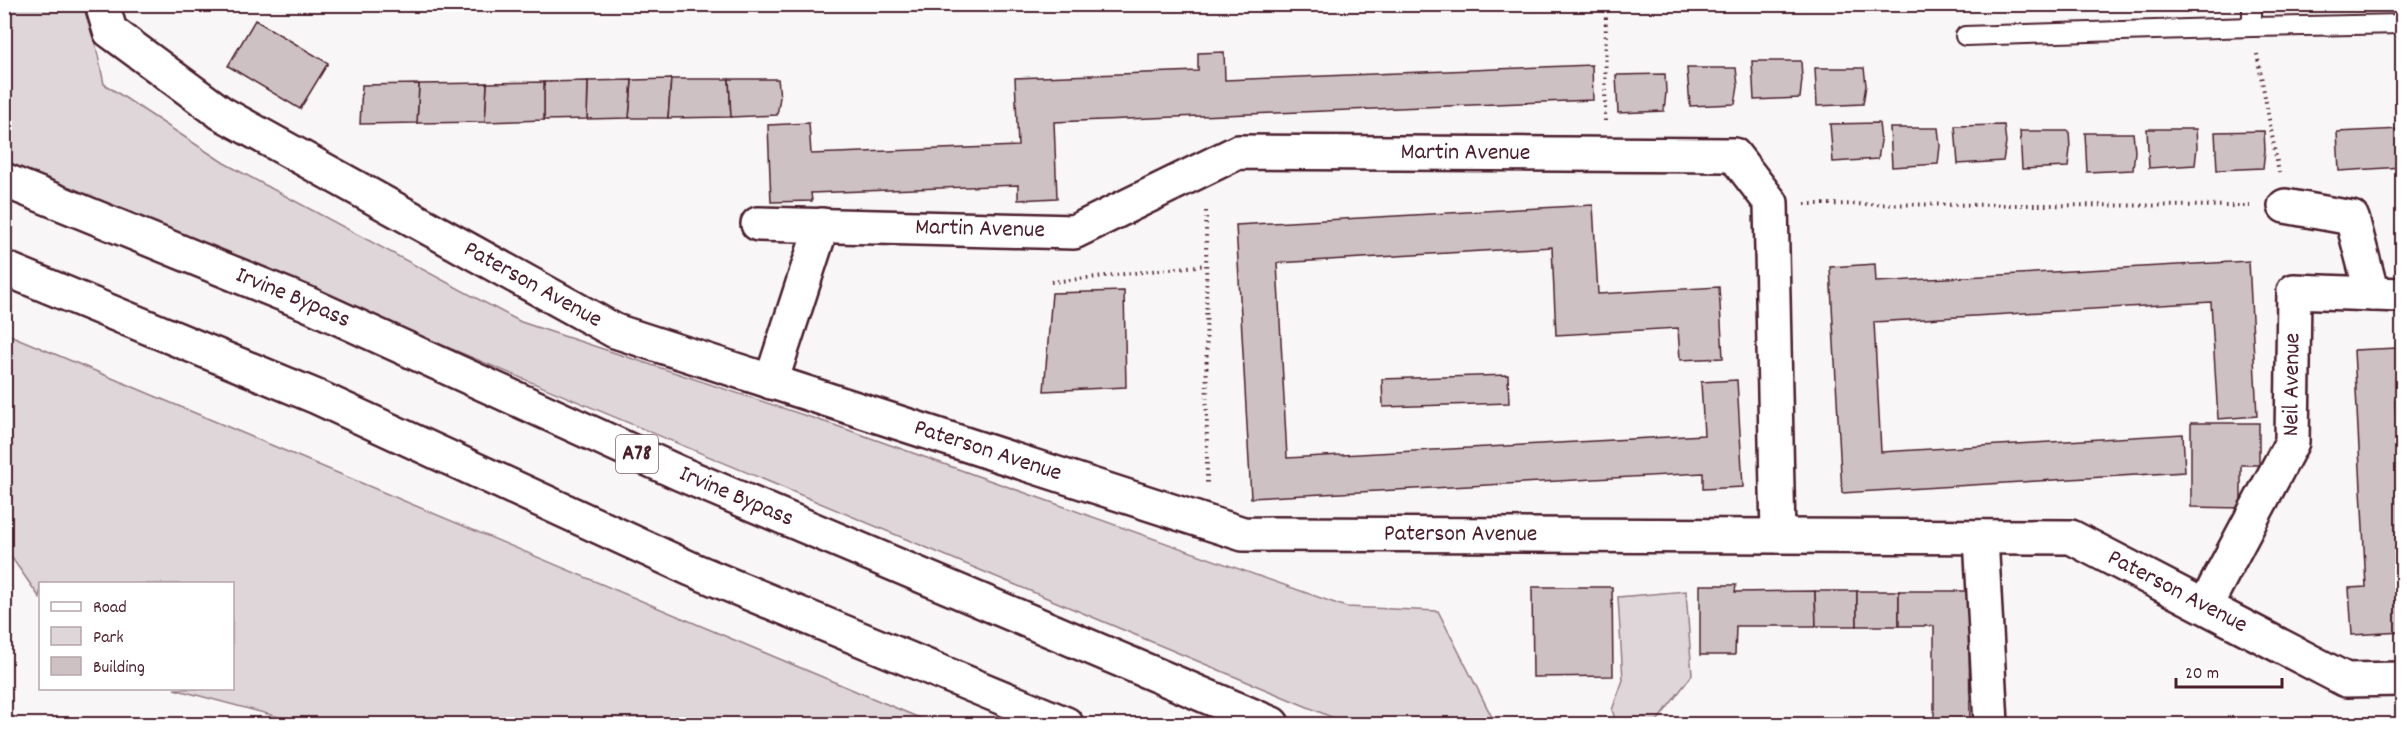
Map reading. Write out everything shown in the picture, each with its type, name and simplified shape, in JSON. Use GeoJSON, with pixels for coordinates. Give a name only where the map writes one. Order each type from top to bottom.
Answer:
{"type":"FeatureCollection","features":[{"type":"Feature","properties":{"kind":"main road","name":"Paterson Avenue"},"geometry":{"type":"LineString","coordinates":[[102,4],[110,31],[231,118],[615,331],[1243,534],[2072,537],[2346,680],[2403,679]]}},
{"type":"Feature","properties":{"kind":"main road","name":"Martin Avenue"},"geometry":{"type":"LineString","coordinates":[[758,224],[1074,232],[1238,152],[1734,155],[1771,203]]}},
{"type":"Feature","properties":{"kind":"main road","name":"Irvine Bypass"},"geometry":{"type":"LineString","coordinates":[[4,180],[308,304],[680,473],[1272,724]]}},
{"type":"Feature","properties":{"kind":"main road"},"geometry":{"type":"LineString","coordinates":[[1771,203],[1778,536]]}},
{"type":"Feature","properties":{"kind":"main road","name":"Neil Avenue"},"geometry":{"type":"LineString","coordinates":[[2205,606],[2292,442],[2294,291],[2387,294],[2352,218],[2285,206]]}},
{"type":"Feature","properties":{"kind":"main road"},"geometry":{"type":"LineString","coordinates":[[771,382],[822,225]]}},
{"type":"Feature","properties":{"kind":"main road"},"geometry":{"type":"LineString","coordinates":[[4,268],[317,397],[691,568],[1066,724]]}},
{"type":"Feature","properties":{"kind":"main road"},"geometry":{"type":"LineString","coordinates":[[1981,537],[1991,724]]}},
{"type":"Feature","properties":{"kind":"lane"},"geometry":{"type":"LineString","coordinates":[[2252,4],[2252,27]]}},
{"type":"Feature","properties":{"kind":"lane"},"geometry":{"type":"LineString","coordinates":[[1965,36],[2403,24]]}},
{"type":"Feature","properties":{"kind":"path"},"geometry":{"type":"LineString","coordinates":[[1605,154],[1606,4]]}},
{"type":"Feature","properties":{"kind":"path"},"geometry":{"type":"LineString","coordinates":[[1771,203],[2285,206],[2252,27]]}},
{"type":"Feature","properties":{"kind":"path"},"geometry":{"type":"LineString","coordinates":[[1206,211],[1207,522]]}},
{"type":"Feature","properties":{"kind":"path"},"geometry":{"type":"LineString","coordinates":[[1051,282],[1206,265]]}},
{"type":"Feature","properties":{"kind":"green space"},"geometry":{"type":"Polygon","coordinates":[[[4,5],[63,5],[88,8],[104,84],[224,163],[521,322],[837,426],[1346,607],[1438,611],[1494,721],[1505,724],[1348,724],[5,162],[4,5]]]}},
{"type":"Feature","properties":{"kind":"green space"},"geometry":{"type":"Polygon","coordinates":[[[4,333],[934,724],[305,724],[178,690],[234,690],[234,582],[39,582],[39,597],[5,548],[4,333]]]}},
{"type":"Feature","properties":{"kind":"green space"},"geometry":{"type":"Polygon","coordinates":[[[1686,591],[1692,675],[1655,724],[1617,724],[1612,710],[1623,680],[1618,597],[1686,591]]]}},
{"type":"Feature","properties":{"kind":"building"},"geometry":{"type":"Polygon","coordinates":[[[255,20],[328,63],[300,109],[228,66],[255,20]]]}},
{"type":"Feature","properties":{"kind":"building"},"geometry":{"type":"Polygon","coordinates":[[[1224,52],[1225,80],[1592,65],[1593,100],[1054,122],[1057,198],[1018,200],[1018,185],[811,193],[812,201],[771,202],[768,125],[809,123],[811,154],[1018,146],[1015,78],[1198,71],[1198,53],[1224,52]]]}},
{"type":"Feature","properties":{"kind":"building"},"geometry":{"type":"Polygon","coordinates":[[[1752,61],[1801,61],[1800,98],[1754,100],[1752,61]]]}},
{"type":"Feature","properties":{"kind":"building"},"geometry":{"type":"Polygon","coordinates":[[[1687,68],[1736,68],[1738,86],[1735,104],[1690,106],[1687,68]]]}},
{"type":"Feature","properties":{"kind":"building"},"geometry":{"type":"Polygon","coordinates":[[[1815,68],[1864,68],[1866,85],[1863,104],[1817,106],[1815,68]]]}},
{"type":"Feature","properties":{"kind":"building"},"geometry":{"type":"Polygon","coordinates":[[[1665,74],[1664,111],[1618,113],[1616,75],[1665,74]]]}},
{"type":"Feature","properties":{"kind":"building"},"geometry":{"type":"Polygon","coordinates":[[[671,79],[668,118],[629,118],[632,80],[671,79]]]}},
{"type":"Feature","properties":{"kind":"building"},"geometry":{"type":"Polygon","coordinates":[[[671,79],[729,79],[731,117],[668,118],[671,79]]]}},
{"type":"Feature","properties":{"kind":"building"},"geometry":{"type":"Polygon","coordinates":[[[729,79],[778,79],[780,97],[777,115],[731,117],[729,79]]]}},
{"type":"Feature","properties":{"kind":"building"},"geometry":{"type":"Polygon","coordinates":[[[632,80],[629,118],[587,119],[588,81],[632,80]]]}},
{"type":"Feature","properties":{"kind":"building"},"geometry":{"type":"Polygon","coordinates":[[[588,81],[587,119],[544,120],[544,82],[588,81]]]}},
{"type":"Feature","properties":{"kind":"building"},"geometry":{"type":"Polygon","coordinates":[[[544,82],[544,120],[485,122],[487,83],[544,82]]]}},
{"type":"Feature","properties":{"kind":"building"},"geometry":{"type":"Polygon","coordinates":[[[487,83],[485,122],[417,123],[419,84],[487,83]]]}},
{"type":"Feature","properties":{"kind":"building"},"geometry":{"type":"Polygon","coordinates":[[[419,84],[417,123],[360,124],[362,85],[419,84]]]}},
{"type":"Feature","properties":{"kind":"building"},"geometry":{"type":"Polygon","coordinates":[[[1879,123],[1881,141],[1878,159],[1833,162],[1830,124],[1879,123]]]}},
{"type":"Feature","properties":{"kind":"building"},"geometry":{"type":"Polygon","coordinates":[[[2004,125],[2006,143],[2003,161],[1958,164],[1955,126],[2004,125]]]}},
{"type":"Feature","properties":{"kind":"building"},"geometry":{"type":"Polygon","coordinates":[[[1890,128],[1938,128],[1940,146],[1938,164],[1892,167],[1890,128]]]}},
{"type":"Feature","properties":{"kind":"building"},"geometry":{"type":"Polygon","coordinates":[[[2147,129],[2196,129],[2195,165],[2149,168],[2147,129]]]}},
{"type":"Feature","properties":{"kind":"building"},"geometry":{"type":"Polygon","coordinates":[[[2402,129],[2402,167],[2339,171],[2337,132],[2402,129]]]}},
{"type":"Feature","properties":{"kind":"building"},"geometry":{"type":"Polygon","coordinates":[[[2020,131],[2069,131],[2068,167],[2022,169],[2020,131]]]}},
{"type":"Feature","properties":{"kind":"building"},"geometry":{"type":"Polygon","coordinates":[[[2264,131],[2263,168],[2217,170],[2215,132],[2264,131]]]}},
{"type":"Feature","properties":{"kind":"building"},"geometry":{"type":"Polygon","coordinates":[[[2085,133],[2133,133],[2135,151],[2133,170],[2087,172],[2085,133]]]}},
{"type":"Feature","properties":{"kind":"building"},"geometry":{"type":"Polygon","coordinates":[[[1593,205],[1598,294],[1719,287],[1723,358],[1680,360],[1678,328],[1556,335],[1552,247],[1277,263],[1287,458],[1704,435],[1701,382],[1737,380],[1743,487],[1703,489],[1703,473],[1251,498],[1236,225],[1593,205]]]}},
{"type":"Feature","properties":{"kind":"building"},"geometry":{"type":"Polygon","coordinates":[[[2249,261],[2257,416],[2218,419],[2211,302],[1874,322],[1881,452],[2183,434],[2185,472],[1842,493],[1830,267],[1875,264],[1876,282],[2249,261]]]}},
{"type":"Feature","properties":{"kind":"building"},"geometry":{"type":"Polygon","coordinates":[[[1124,291],[1126,387],[1044,391],[1052,293],[1124,291]]]}},
{"type":"Feature","properties":{"kind":"building"},"geometry":{"type":"Polygon","coordinates":[[[2397,348],[2397,362],[2402,362],[2402,401],[2395,401],[2402,551],[2402,632],[2352,635],[2349,588],[2366,587],[2354,350],[2397,348]]]}},
{"type":"Feature","properties":{"kind":"building"},"geometry":{"type":"Polygon","coordinates":[[[1508,375],[1509,403],[1383,407],[1382,379],[1508,375]]]}},
{"type":"Feature","properties":{"kind":"building"},"geometry":{"type":"Polygon","coordinates":[[[2191,423],[2259,423],[2259,465],[2241,465],[2241,508],[2191,507],[2191,423]]]}},
{"type":"Feature","properties":{"kind":"building"},"geometry":{"type":"Polygon","coordinates":[[[1700,585],[1736,585],[1735,592],[1815,591],[1816,626],[1736,626],[1735,655],[1700,655],[1700,585]]]}},
{"type":"Feature","properties":{"kind":"building"},"geometry":{"type":"Polygon","coordinates":[[[1532,587],[1612,587],[1613,676],[1533,677],[1532,587]]]}},
{"type":"Feature","properties":{"kind":"building"},"geometry":{"type":"Polygon","coordinates":[[[1815,591],[1857,591],[1857,626],[1816,626],[1815,591]]]}},
{"type":"Feature","properties":{"kind":"building"},"geometry":{"type":"Polygon","coordinates":[[[1857,591],[1899,591],[1899,626],[1857,626],[1857,591]]]}},
{"type":"Feature","properties":{"kind":"building"},"geometry":{"type":"Polygon","coordinates":[[[1899,591],[1977,591],[1969,626],[1970,724],[1934,724],[1934,626],[1899,626],[1899,591]]]}}]}
